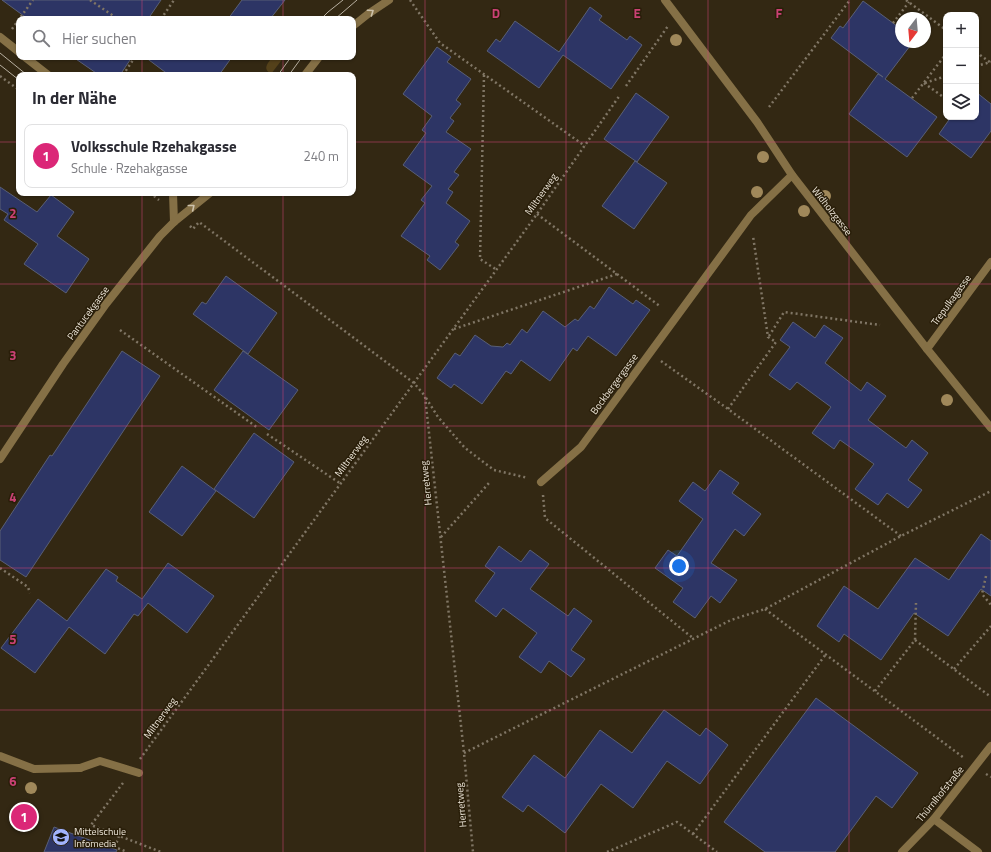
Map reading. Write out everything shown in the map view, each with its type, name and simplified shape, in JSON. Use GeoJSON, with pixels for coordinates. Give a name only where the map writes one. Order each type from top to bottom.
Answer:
{"type":"FeatureCollection","features":[{"type":"Feature","properties":{"kind":"street"},"geometry":{"type":"LineString","coordinates":[[356,24],[389,0]]}},
{"type":"Feature","properties":{"kind":"street","name":"Widholzgasse"},"geometry":{"type":"LineString","coordinates":[[664,0],[757,122],[792,175],[927,349],[991,428]]}},
{"type":"Feature","properties":{"kind":"street"},"geometry":{"type":"LineString","coordinates":[[0,37],[16,50]]}},
{"type":"Feature","properties":{"kind":"street"},"geometry":{"type":"LineString","coordinates":[[29,60],[44,72]]}},
{"type":"Feature","properties":{"kind":"street"},"geometry":{"type":"LineString","coordinates":[[307,72],[317,60]]}},
{"type":"Feature","properties":{"kind":"street","name":"Bockbergergasse"},"geometry":{"type":"LineString","coordinates":[[542,482],[581,447],[750,215],[792,175]]}},
{"type":"Feature","properties":{"kind":"street"},"geometry":{"type":"LineString","coordinates":[[173,196],[174,222]]}},
{"type":"Feature","properties":{"kind":"street","name":"Pantucekgasse"},"geometry":{"type":"LineString","coordinates":[[0,459],[63,364],[106,304],[160,236],[174,222],[206,196]]}},
{"type":"Feature","properties":{"kind":"street","name":"Trepulkagasse"},"geometry":{"type":"LineString","coordinates":[[927,349],[991,262]]}},
{"type":"Feature","properties":{"kind":"street","name":"Thürnlhofstraße"},"geometry":{"type":"LineString","coordinates":[[902,852],[934,819],[991,746]]}},
{"type":"Feature","properties":{"kind":"street"},"geometry":{"type":"LineString","coordinates":[[0,756],[34,769],[80,768],[100,761],[135,772]]}},
{"type":"Feature","properties":{"kind":"street"},"geometry":{"type":"LineString","coordinates":[[934,819],[978,852]]}},
{"type":"Feature","properties":{"kind":"path"},"geometry":{"type":"LineString","coordinates":[[21,16],[33,0]]}},
{"type":"Feature","properties":{"kind":"path"},"geometry":{"type":"LineString","coordinates":[[90,0],[114,16]]}},
{"type":"Feature","properties":{"kind":"path"},"geometry":{"type":"LineString","coordinates":[[163,16],[174,0]]}},
{"type":"Feature","properties":{"kind":"path"},"geometry":{"type":"LineString","coordinates":[[410,0],[440,43],[584,146]]}},
{"type":"Feature","properties":{"kind":"path"},"geometry":{"type":"LineString","coordinates":[[769,107],[850,0]]}},
{"type":"Feature","properties":{"kind":"path"},"geometry":{"type":"LineString","coordinates":[[893,23],[908,1],[943,28]]}},
{"type":"Feature","properties":{"kind":"path"},"geometry":{"type":"LineString","coordinates":[[10,30],[16,22]]}},
{"type":"Feature","properties":{"kind":"path"},"geometry":{"type":"LineString","coordinates":[[626,86],[668,26]]}},
{"type":"Feature","properties":{"kind":"path"},"geometry":{"type":"LineString","coordinates":[[979,54],[990,62]]}},
{"type":"Feature","properties":{"kind":"path"},"geometry":{"type":"LineString","coordinates":[[912,98],[943,58]]}},
{"type":"Feature","properties":{"kind":"path"},"geometry":{"type":"LineString","coordinates":[[125,72],[133,60]]}},
{"type":"Feature","properties":{"kind":"path"},"geometry":{"type":"LineString","coordinates":[[979,65],[990,62]]}},
{"type":"Feature","properties":{"kind":"path"},"geometry":{"type":"LineString","coordinates":[[484,75],[480,259],[497,270]]}},
{"type":"Feature","properties":{"kind":"path"},"geometry":{"type":"LineString","coordinates":[[0,76],[16,88]]}},
{"type":"Feature","properties":{"kind":"path"},"geometry":{"type":"LineString","coordinates":[[924,83],[943,77]]}},
{"type":"Feature","properties":{"kind":"path"},"geometry":{"type":"LineString","coordinates":[[924,83],[943,97]]}},
{"type":"Feature","properties":{"kind":"path","name":"Miltnerweg"},"geometry":{"type":"LineString","coordinates":[[119,836],[91,825],[135,772],[340,484],[497,270],[620,95]]}},
{"type":"Feature","properties":{"kind":"path"},"geometry":{"type":"LineString","coordinates":[[537,214],[661,307]]}},
{"type":"Feature","properties":{"kind":"path"},"geometry":{"type":"LineString","coordinates":[[199,222],[414,384],[425,396],[438,417],[470,453],[494,470],[542,482],[544,518],[694,639]]}},
{"type":"Feature","properties":{"kind":"path"},"geometry":{"type":"LineString","coordinates":[[728,409],[776,342],[768,336],[753,235]]}},
{"type":"Feature","properties":{"kind":"path"},"geometry":{"type":"LineString","coordinates":[[453,330],[617,274]]}},
{"type":"Feature","properties":{"kind":"path"},"geometry":{"type":"LineString","coordinates":[[768,336],[784,312],[880,326]]}},
{"type":"Feature","properties":{"kind":"path"},"geometry":{"type":"LineString","coordinates":[[120,330],[258,428]]}},
{"type":"Feature","properties":{"kind":"path"},"geometry":{"type":"LineString","coordinates":[[649,353],[901,536]]}},
{"type":"Feature","properties":{"kind":"path","name":"Herretweg"},"geometry":{"type":"LineString","coordinates":[[425,396],[464,753],[473,852]]}},
{"type":"Feature","properties":{"kind":"path"},"geometry":{"type":"LineString","coordinates":[[267,434],[340,484]]}},
{"type":"Feature","properties":{"kind":"path"},"geometry":{"type":"LineString","coordinates":[[440,538],[489,483]]}},
{"type":"Feature","properties":{"kind":"path"},"geometry":{"type":"LineString","coordinates":[[464,753],[731,620],[765,609],[901,536],[991,491]]}},
{"type":"Feature","properties":{"kind":"path"},"geometry":{"type":"LineString","coordinates":[[0,568],[28,587],[30,593]]}},
{"type":"Feature","properties":{"kind":"path"},"geometry":{"type":"LineString","coordinates":[[986,576],[982,594],[991,605]]}},
{"type":"Feature","properties":{"kind":"path"},"geometry":{"type":"LineString","coordinates":[[875,691],[915,640],[916,603]]}},
{"type":"Feature","properties":{"kind":"path"},"geometry":{"type":"LineString","coordinates":[[765,609],[958,753]]}},
{"type":"Feature","properties":{"kind":"path"},"geometry":{"type":"LineString","coordinates":[[954,669],[991,626]]}},
{"type":"Feature","properties":{"kind":"path"},"geometry":{"type":"LineString","coordinates":[[915,640],[991,697]]}},
{"type":"Feature","properties":{"kind":"path"},"geometry":{"type":"LineString","coordinates":[[693,834],[826,654]]}},
{"type":"Feature","properties":{"kind":"path"},"geometry":{"type":"LineString","coordinates":[[607,852],[677,822],[717,852]]}},
{"type":"Feature","properties":{"kind":"path"},"geometry":{"type":"LineString","coordinates":[[127,852],[115,847],[119,836],[161,852]]}},
{"type":"Feature","properties":{"kind":"shaded area"},"geometry":{"type":"Polygon","coordinates":[[[270,60],[282,60],[273,72],[268,72],[266,68],[270,60]]]}},
{"type":"Feature","properties":{"kind":"building"},"geometry":{"type":"Polygon","coordinates":[[[2,0],[161,0],[150,16],[24,16],[2,0]]]}},
{"type":"Feature","properties":{"kind":"building"},"geometry":{"type":"Polygon","coordinates":[[[242,0],[285,0],[272,16],[230,16],[242,0]]]}},
{"type":"Feature","properties":{"kind":"building"},"geometry":{"type":"Polygon","coordinates":[[[863,1],[895,25],[895,48],[908,48],[885,79],[937,117],[907,157],[849,114],[878,74],[883,77],[831,38],[840,26],[843,28],[863,1]]]}},
{"type":"Feature","properties":{"kind":"building"},"geometry":{"type":"Polygon","coordinates":[[[590,7],[602,16],[599,20],[627,40],[630,36],[642,45],[611,89],[563,55],[539,88],[487,51],[496,39],[500,42],[515,21],[559,52],[590,7]]]}},
{"type":"Feature","properties":{"kind":"building"},"geometry":{"type":"Polygon","coordinates":[[[437,47],[451,57],[447,62],[471,79],[456,100],[461,104],[450,118],[454,121],[446,132],[471,149],[454,172],[459,175],[448,189],[453,192],[446,203],[470,221],[455,242],[459,245],[440,270],[427,260],[430,256],[401,236],[425,203],[421,200],[432,186],[403,165],[426,133],[422,130],[432,116],[403,94],[437,47]]]}},
{"type":"Feature","properties":{"kind":"building"},"geometry":{"type":"Polygon","coordinates":[[[77,60],[130,60],[122,72],[95,72],[77,60]]]}},
{"type":"Feature","properties":{"kind":"building"},"geometry":{"type":"Polygon","coordinates":[[[149,60],[230,60],[221,72],[165,72],[149,60]]]}},
{"type":"Feature","properties":{"kind":"building"},"geometry":{"type":"Polygon","coordinates":[[[636,93],[669,117],[637,162],[604,139],[636,93]]]}},
{"type":"Feature","properties":{"kind":"building"},"geometry":{"type":"Polygon","coordinates":[[[979,94],[991,104],[991,131],[971,158],[939,134],[949,120],[979,120],[979,94]]]}},
{"type":"Feature","properties":{"kind":"building"},"geometry":{"type":"Polygon","coordinates":[[[635,161],[667,183],[634,229],[602,206],[635,161]]]}},
{"type":"Feature","properties":{"kind":"building"},"geometry":{"type":"Polygon","coordinates":[[[0,187],[37,212],[50,196],[52,196],[74,212],[57,236],[89,259],[66,293],[24,264],[38,244],[4,220],[8,214],[0,209],[0,187]]]}},
{"type":"Feature","properties":{"kind":"building"},"geometry":{"type":"Polygon","coordinates":[[[226,276],[277,313],[248,354],[193,314],[202,302],[206,304],[226,276]]]}},
{"type":"Feature","properties":{"kind":"building"},"geometry":{"type":"Polygon","coordinates":[[[609,287],[633,304],[636,300],[650,310],[616,356],[588,336],[577,351],[573,348],[550,381],[521,360],[511,374],[506,371],[482,404],[454,384],[451,388],[437,378],[455,353],[460,356],[475,335],[491,346],[503,347],[507,343],[510,345],[522,329],[527,333],[543,311],[565,327],[575,319],[578,321],[590,306],[594,309],[609,287]]]}},
{"type":"Feature","properties":{"kind":"building"},"geometry":{"type":"Polygon","coordinates":[[[793,322],[815,338],[824,325],[843,338],[825,363],[861,391],[867,382],[886,396],[868,420],[906,448],[912,440],[928,453],[908,480],[922,490],[908,508],[887,493],[878,505],[855,489],[874,464],[840,440],[834,449],[812,433],[831,407],[797,382],[790,390],[769,375],[790,347],[780,340],[793,322]]]}},
{"type":"Feature","properties":{"kind":"building"},"geometry":{"type":"Polygon","coordinates":[[[122,351],[160,376],[26,577],[0,560],[0,531],[50,455],[52,456],[122,351]]]}},
{"type":"Feature","properties":{"kind":"building"},"geometry":{"type":"Polygon","coordinates":[[[243,351],[298,390],[269,430],[214,390],[243,351]]]}},
{"type":"Feature","properties":{"kind":"building"},"geometry":{"type":"Polygon","coordinates":[[[254,433],[294,462],[254,518],[214,489],[254,433]]]}},
{"type":"Feature","properties":{"kind":"building"},"geometry":{"type":"Polygon","coordinates":[[[182,466],[216,491],[182,536],[149,512],[182,466]]]}},
{"type":"Feature","properties":{"kind":"building"},"geometry":{"type":"Polygon","coordinates":[[[720,470],[739,483],[732,493],[761,514],[744,536],[735,529],[711,563],[737,580],[720,603],[711,596],[695,618],[673,602],[683,588],[655,568],[668,550],[677,556],[703,519],[679,501],[693,482],[705,491],[720,470]]]}},
{"type":"Feature","properties":{"kind":"building"},"geometry":{"type":"Polygon","coordinates":[[[981,534],[991,541],[991,596],[981,589],[948,636],[914,613],[881,660],[844,634],[839,642],[817,626],[844,586],[878,609],[915,558],[949,580],[981,534]]]}},
{"type":"Feature","properties":{"kind":"building"},"geometry":{"type":"Polygon","coordinates":[[[499,546],[521,562],[530,550],[549,564],[530,589],[568,616],[574,608],[592,621],[571,650],[585,659],[571,677],[549,661],[541,673],[519,657],[537,633],[503,608],[496,617],[475,601],[495,573],[485,566],[499,546]]]}},
{"type":"Feature","properties":{"kind":"building"},"geometry":{"type":"Polygon","coordinates":[[[168,563],[214,596],[187,633],[148,603],[138,616],[134,614],[105,654],[69,627],[35,673],[1,648],[38,599],[67,621],[106,569],[118,577],[116,581],[142,599],[168,563]]]}},
{"type":"Feature","properties":{"kind":"building"},"geometry":{"type":"Polygon","coordinates":[[[816,698],[918,773],[892,808],[876,796],[835,852],[765,852],[724,822],[816,698]]]}},
{"type":"Feature","properties":{"kind":"building"},"geometry":{"type":"Polygon","coordinates":[[[664,710],[700,736],[706,728],[728,745],[700,784],[667,761],[633,808],[601,784],[565,833],[528,805],[523,812],[502,797],[534,755],[565,778],[600,730],[632,753],[664,710]]]}},
{"type":"Feature","properties":{"kind":"building","name":"Mittelschule Infomedia"},"geometry":{"type":"Polygon","coordinates":[[[54,827],[117,850],[116,852],[44,852],[54,827]]]}},
{"type":"Feature","properties":{"kind":"tram line"},"geometry":{"type":"LineString","coordinates":[[324,16],[343,0]]}},
{"type":"Feature","properties":{"kind":"tram line"},"geometry":{"type":"LineString","coordinates":[[338,16],[357,0]]}},
{"type":"Feature","properties":{"kind":"tram line"},"geometry":{"type":"LineString","coordinates":[[0,53],[23,72]]}},
{"type":"Feature","properties":{"kind":"tram line"},"geometry":{"type":"LineString","coordinates":[[280,72],[289,60]]}},
{"type":"Feature","properties":{"kind":"tram line"},"geometry":{"type":"LineString","coordinates":[[291,72],[300,60]]}},
{"type":"Feature","properties":{"kind":"tram line"},"geometry":{"type":"LineString","coordinates":[[0,65],[16,78]]}},
{"type":"Feature","properties":{"kind":"place","name":"Volksschule Rzehakgasse"},"geometry":{"type":"Point","coordinates":[24,817]}},
{"type":"Feature","properties":{"kind":"place","name":"Mittelschule Infomedia"},"geometry":{"type":"Point","coordinates":[61,837]}}]}
